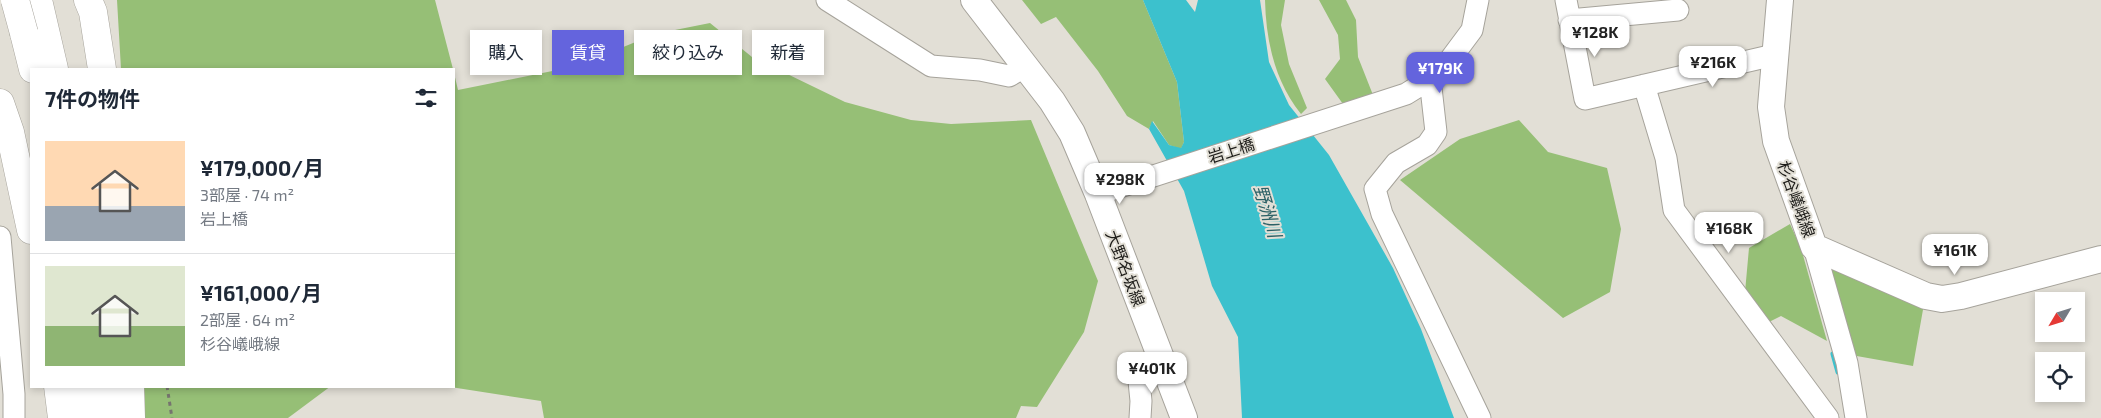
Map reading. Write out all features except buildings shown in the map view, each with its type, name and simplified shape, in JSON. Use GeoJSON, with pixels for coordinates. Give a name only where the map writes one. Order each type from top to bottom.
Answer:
{"type":"FeatureCollection","features":[{"type":"Feature","properties":{"kind":"highway"},"geometry":{"type":"LineString","coordinates":[[15,0],[35,31],[54,68]]}},
{"type":"Feature","properties":{"kind":"highway"},"geometry":{"type":"LineString","coordinates":[[33,68],[38,0]]}},
{"type":"Feature","properties":{"kind":"highway"},"geometry":{"type":"LineString","coordinates":[[88,0],[93,12],[102,68]]}},
{"type":"Feature","properties":{"kind":"highway"},"geometry":{"type":"LineString","coordinates":[[0,103],[10,132],[30,225]]}},
{"type":"Feature","properties":{"kind":"highway"},"geometry":{"type":"LineString","coordinates":[[58,388],[62,418]]}},
{"type":"Feature","properties":{"kind":"highway"},"geometry":{"type":"LineString","coordinates":[[81,388],[84,418]]}},
{"type":"Feature","properties":{"kind":"highway"},"geometry":{"type":"LineString","coordinates":[[103,388],[106,418]]}},
{"type":"Feature","properties":{"kind":"highway"},"geometry":{"type":"LineString","coordinates":[[130,388],[130,418]]}},
{"type":"Feature","properties":{"kind":"main road"},"geometry":{"type":"LineString","coordinates":[[0,12],[24,0]]}},
{"type":"Feature","properties":{"kind":"main road","name":"大野名坂線"},"geometry":{"type":"LineString","coordinates":[[974,0],[1026,66],[1072,133],[1098,194],[1184,418]]}},
{"type":"Feature","properties":{"kind":"main road","name":"杉谷嶬峨線"},"geometry":{"type":"LineString","coordinates":[[1780,0],[1771,107],[1776,141],[1814,247],[1926,296],[1942,299],[1961,296],[2101,259]]}},
{"type":"Feature","properties":{"kind":"street"},"geometry":{"type":"LineString","coordinates":[[827,0],[932,66],[980,70],[1010,76],[1026,66]]}},
{"type":"Feature","properties":{"kind":"street","name":"岩上橋"},"geometry":{"type":"LineString","coordinates":[[1098,194],[1130,182],[1406,94],[1440,73],[1472,30],[1478,0]]}},
{"type":"Feature","properties":{"kind":"street"},"geometry":{"type":"LineString","coordinates":[[1678,10],[1568,10],[1585,99],[1774,55]]}},
{"type":"Feature","properties":{"kind":"street"},"geometry":{"type":"LineString","coordinates":[[1430,79],[1436,132],[1427,145],[1396,162],[1374,189],[1382,214],[1480,418]]}},
{"type":"Feature","properties":{"kind":"street"},"geometry":{"type":"LineString","coordinates":[[1644,85],[1666,158],[1674,210],[1828,418]]}},
{"type":"Feature","properties":{"kind":"street"},"geometry":{"type":"LineString","coordinates":[[0,237],[4,329],[14,394],[14,418]]}},
{"type":"Feature","properties":{"kind":"street"},"geometry":{"type":"LineString","coordinates":[[1814,247],[1847,364],[1856,418]]}},
{"type":"Feature","properties":{"kind":"street"},"geometry":{"type":"LineString","coordinates":[[1140,418],[1139,381],[1144,371],[1159,355]]}},
{"type":"Feature","properties":{"kind":"path"},"geometry":{"type":"LineString","coordinates":[[167,388],[172,418]]}},
{"type":"Feature","properties":{"kind":"green space"},"geometry":{"type":"Polygon","coordinates":[[[117,0],[435,0],[453,68],[121,68],[117,0]]]}},
{"type":"Feature","properties":{"kind":"green space"},"geometry":{"type":"Polygon","coordinates":[[[1022,0],[1143,0],[1177,82],[1184,142],[1181,149],[1169,145],[1153,121],[1149,129],[1127,116],[1098,71],[1056,17],[1041,24],[1022,0]]]}},
{"type":"Feature","properties":{"kind":"green space"},"geometry":{"type":"Polygon","coordinates":[[[1265,0],[1285,0],[1281,25],[1289,64],[1307,108],[1301,114],[1278,75],[1267,31],[1265,0]]]}},
{"type":"Feature","properties":{"kind":"green space"},"geometry":{"type":"Polygon","coordinates":[[[1319,0],[1346,0],[1356,20],[1358,57],[1373,95],[1343,104],[1325,79],[1340,59],[1338,35],[1319,0]]]}},
{"type":"Feature","properties":{"kind":"green space"},"geometry":{"type":"Polygon","coordinates":[[[710,23],[719,30],[675,30],[710,23]]]}},
{"type":"Feature","properties":{"kind":"green space"},"geometry":{"type":"Polygon","coordinates":[[[634,43],[634,75],[742,75],[742,49],[752,57],[752,75],[789,75],[845,102],[911,120],[951,124],[1031,120],[1098,281],[1084,332],[1037,407],[1021,406],[1016,418],[544,418],[541,401],[455,388],[455,77],[458,90],[532,75],[542,75],[542,73],[552,71],[552,75],[624,75],[624,47],[634,43]]]}},
{"type":"Feature","properties":{"kind":"green space"},"geometry":{"type":"Polygon","coordinates":[[[1519,120],[1548,152],[1607,168],[1621,229],[1610,292],[1563,318],[1400,180],[1460,139],[1519,120]]]}},
{"type":"Feature","properties":{"kind":"green space"},"geometry":{"type":"Polygon","coordinates":[[[1790,224],[1801,248],[1827,341],[1781,316],[1765,324],[1745,292],[1749,248],[1790,224]]]}},
{"type":"Feature","properties":{"kind":"green space"},"geometry":{"type":"Polygon","coordinates":[[[1827,263],[1924,304],[1913,366],[1851,355],[1827,263]]]}},
{"type":"Feature","properties":{"kind":"green space"},"geometry":{"type":"Polygon","coordinates":[[[135,388],[328,388],[288,418],[135,418],[135,388]]]}},
{"type":"Feature","properties":{"kind":"water","name":"野洲川"},"geometry":{"type":"Polygon","coordinates":[[[1143,0],[1186,0],[1195,12],[1198,0],[1260,0],[1269,62],[1289,105],[1329,155],[1393,268],[1421,329],[1454,418],[1242,418],[1238,337],[1212,286],[1184,191],[1149,129],[1152,121],[1169,145],[1181,148],[1184,142],[1177,82],[1143,0]]]}},
{"type":"Feature","properties":{"kind":"waterway"},"geometry":{"type":"LineString","coordinates":[[1833,354],[1838,372]]}}]}
